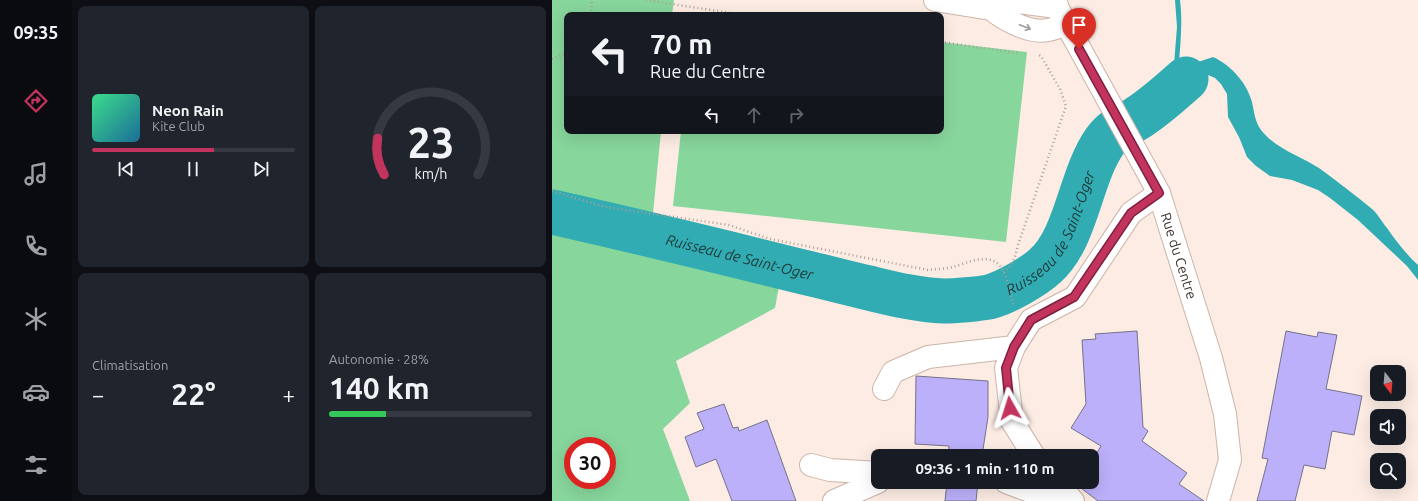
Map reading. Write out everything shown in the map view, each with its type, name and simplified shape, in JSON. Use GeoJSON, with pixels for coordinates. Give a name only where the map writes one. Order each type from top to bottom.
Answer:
{"type":"FeatureCollection","features":[{"type":"Feature","properties":{"kind":"street"},"geometry":{"type":"LineString","coordinates":[[935,0],[991,9],[1004,19],[1033,30],[1047,31],[1060,11]]}},
{"type":"Feature","properties":{"kind":"street","name":"Rue du Centre"},"geometry":{"type":"LineString","coordinates":[[1060,11],[1159,193],[1211,358],[1225,414],[1230,460],[1218,501]]}},
{"type":"Feature","properties":{"kind":"street"},"geometry":{"type":"LineString","coordinates":[[1030,449],[1012,421],[1006,368],[1014,347],[1031,320],[1074,297],[1131,213],[1159,193]]}},
{"type":"Feature","properties":{"kind":"street"},"geometry":{"type":"LineString","coordinates":[[884,389],[893,372],[928,357],[1014,347]]}},
{"type":"Feature","properties":{"kind":"street"},"geometry":{"type":"LineString","coordinates":[[811,465],[830,470],[871,473]]}},
{"type":"Feature","properties":{"kind":"street"},"geometry":{"type":"LineString","coordinates":[[834,501],[871,485]]}},
{"type":"Feature","properties":{"kind":"street"},"geometry":{"type":"LineString","coordinates":[[1024,489],[1056,501]]}},
{"type":"Feature","properties":{"kind":"street"},"geometry":{"type":"LineString","coordinates":[[1062,489],[1073,501]]}},
{"type":"Feature","properties":{"kind":"path"},"geometry":{"type":"LineString","coordinates":[[591,12],[592,0]]}},
{"type":"Feature","properties":{"kind":"path"},"geometry":{"type":"LineString","coordinates":[[646,0],[724,12]]}},
{"type":"Feature","properties":{"kind":"path"},"geometry":{"type":"LineString","coordinates":[[944,42],[1026,54]]}},
{"type":"Feature","properties":{"kind":"path"},"geometry":{"type":"LineString","coordinates":[[552,59],[564,54]]}},
{"type":"Feature","properties":{"kind":"path"},"geometry":{"type":"LineString","coordinates":[[1003,272],[1009,268],[1014,261],[1018,245],[1066,106],[1060,89],[1041,56],[1033,55]]}},
{"type":"Feature","properties":{"kind":"path"},"geometry":{"type":"LineString","coordinates":[[552,191],[605,207],[729,225],[770,238],[928,270],[951,268],[979,259],[990,259],[1000,266],[1007,280]]}},
{"type":"Feature","properties":{"kind":"green space"},"geometry":{"type":"Polygon","coordinates":[[[552,0],[674,0],[672,12],[564,12],[564,134],[661,134],[652,224],[578,206],[577,227],[592,229],[654,246],[781,275],[775,308],[676,361],[690,403],[663,429],[690,501],[552,501],[552,0]]]}},
{"type":"Feature","properties":{"kind":"green space"},"geometry":{"type":"Polygon","coordinates":[[[944,42],[1027,52],[1006,242],[673,206],[681,134],[944,134],[944,42]]]}},
{"type":"Feature","properties":{"kind":"water"},"geometry":{"type":"Polygon","coordinates":[[[1175,0],[1180,0],[1181,18],[1178,73],[1195,63],[1213,57],[1220,60],[1232,70],[1250,95],[1256,120],[1259,127],[1267,137],[1281,147],[1319,168],[1374,211],[1401,247],[1418,265],[1418,280],[1407,266],[1358,220],[1330,198],[1318,190],[1292,180],[1270,176],[1256,166],[1247,157],[1239,137],[1228,117],[1227,94],[1215,78],[1208,75],[1197,78],[1184,89],[1165,115],[1144,129],[1132,109],[1173,77],[1177,27],[1175,0]]]}},
{"type":"Feature","properties":{"kind":"water"},"geometry":{"type":"Polygon","coordinates":[[[578,206],[652,224],[654,246],[592,229],[577,227],[578,206]]]}},
{"type":"Feature","properties":{"kind":"building"},"geometry":{"type":"Polygon","coordinates":[[[1137,331],[1143,427],[1148,431],[1142,441],[1187,473],[1179,484],[1204,501],[1098,501],[1082,489],[1099,489],[1099,449],[1101,446],[1071,428],[1086,404],[1082,340],[1096,339],[1095,334],[1137,331]]]}},
{"type":"Feature","properties":{"kind":"building"},"geometry":{"type":"Polygon","coordinates":[[[1286,331],[1317,337],[1318,332],[1337,335],[1326,389],[1362,396],[1354,435],[1332,431],[1325,469],[1304,465],[1295,501],[1257,501],[1268,459],[1262,458],[1286,331]]]}},
{"type":"Feature","properties":{"kind":"building"},"geometry":{"type":"Polygon","coordinates":[[[916,376],[988,381],[988,417],[983,449],[949,449],[949,446],[915,444],[916,376]]]}},
{"type":"Feature","properties":{"kind":"building"},"geometry":{"type":"Polygon","coordinates":[[[724,404],[733,428],[738,427],[739,431],[767,420],[796,501],[732,501],[716,459],[696,467],[685,437],[704,429],[697,413],[724,404]]]}},
{"type":"Feature","properties":{"kind":"building"},"geometry":{"type":"Polygon","coordinates":[[[946,489],[977,489],[976,501],[945,501],[946,489]]]}},
{"type":"Feature","properties":{"kind":"waterway","name":"Ruisseau de Saint-Oger"},"geometry":{"type":"LineString","coordinates":[[552,212],[906,296],[944,301],[989,297],[1003,292],[1033,275],[1045,266],[1056,254],[1071,223],[1090,171],[1105,141],[1113,132],[1151,108],[1186,79]]}},
{"type":"Feature","properties":{"kind":"route"},"geometry":{"type":"LineString","coordinates":[[1010,408],[1006,368],[1021,334],[1031,320],[1074,297],[1131,213],[1159,193],[1079,49]]}}]}
